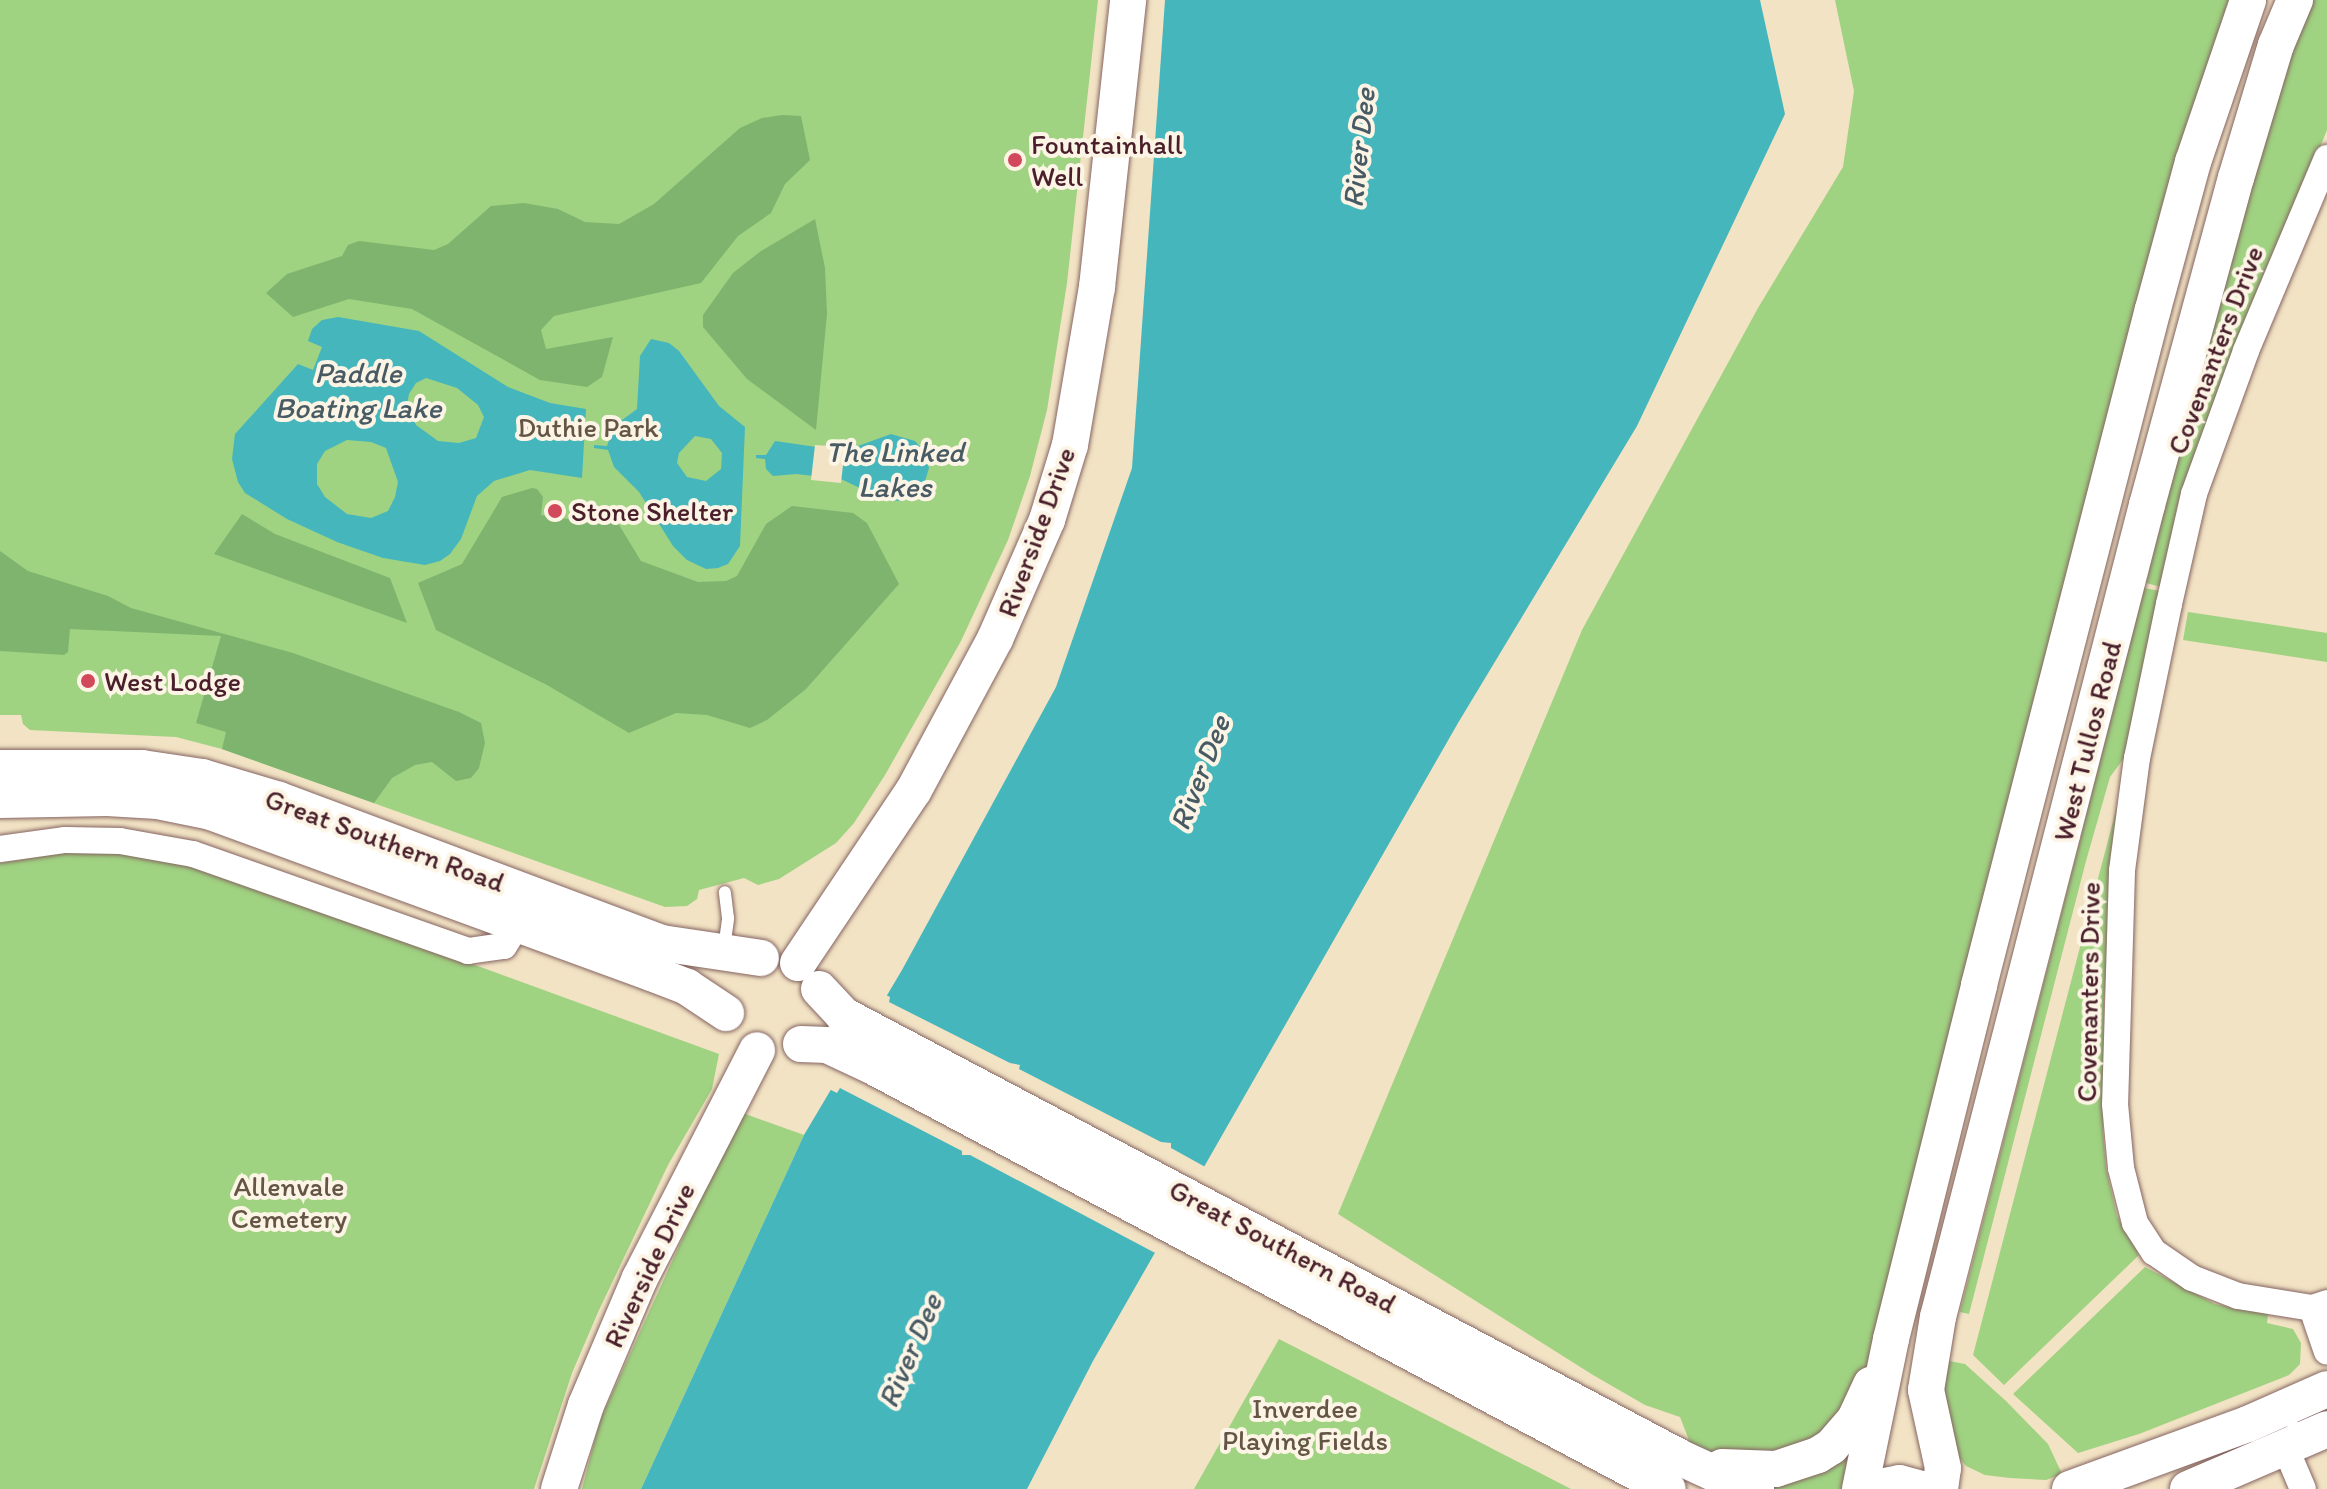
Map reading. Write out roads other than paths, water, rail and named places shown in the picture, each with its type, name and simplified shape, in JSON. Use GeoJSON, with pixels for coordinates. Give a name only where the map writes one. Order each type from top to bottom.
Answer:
{"type":"FeatureCollection","features":[{"type":"Feature","properties":{"kind":"main road","name":"Riverside Drive"},"geometry":{"type":"LineString","coordinates":[[818,1011],[914,790],[995,639],[1047,520],[1070,445],[1092,318],[1128,0]]}},
{"type":"Feature","properties":{"kind":"main road","name":"West Tullos Road"},"geometry":{"type":"LineString","coordinates":[[1860,1489],[1891,1339],[2153,309],[2193,162],[2248,0]]}},
{"type":"Feature","properties":{"kind":"main road","name":"West Tullos Road"},"geometry":{"type":"LineString","coordinates":[[1940,1489],[1943,1468],[1926,1390],[1938,1317],[2163,445],[2236,178],[2276,45],[2295,0]]}},
{"type":"Feature","properties":{"kind":"main road","name":"Great Southern Road"},"geometry":{"type":"LineString","coordinates":[[0,768],[142,768],[173,771],[236,786],[661,943],[761,958]]}},
{"type":"Feature","properties":{"kind":"main road","name":"Great Southern Road"},"geometry":{"type":"LineString","coordinates":[[0,800],[107,798],[158,801],[211,812],[687,987],[726,1013]]}},
{"type":"Feature","properties":{"kind":"main road"},"geometry":{"type":"LineString","coordinates":[[774,956],[818,1011],[780,1052],[757,1050],[743,1042],[732,1029],[726,1013],[725,999],[737,973],[761,958],[774,956]]}},
{"type":"Feature","properties":{"kind":"main road","name":"Great Southern Road"},"geometry":{"type":"LineString","coordinates":[[818,1011],[1679,1475],[1756,1489]]}},
{"type":"Feature","properties":{"kind":"main road","name":"Riverside Drive"},"geometry":{"type":"LineString","coordinates":[[559,1489],[586,1405],[640,1278],[757,1050]]}},
{"type":"Feature","properties":{"kind":"main road"},"geometry":{"type":"LineString","coordinates":[[1679,1475],[1776,1469],[1803,1463],[1831,1447],[1855,1419],[1891,1339]]}},
{"type":"Feature","properties":{"kind":"main road"},"geometry":{"type":"LineString","coordinates":[[2070,1489],[2248,1424],[2327,1389]]}},
{"type":"Feature","properties":{"kind":"main road"},"geometry":{"type":"LineString","coordinates":[[2188,1489],[2327,1429]]}},
{"type":"Feature","properties":{"kind":"main road"},"geometry":{"type":"LineString","coordinates":[[1869,1489],[1899,1483],[1921,1489]]}},
{"type":"Feature","properties":{"kind":"street","name":"Covenanters Drive"},"geometry":{"type":"LineString","coordinates":[[2327,158],[2246,351],[2194,494],[2137,758],[2122,871],[2115,1104],[2121,1168],[2135,1223],[2154,1252],[2192,1278],[2238,1296],[2320,1305],[2327,1352]]}},
{"type":"Feature","properties":{"kind":"street"},"geometry":{"type":"LineString","coordinates":[[0,849],[65,840],[93,840],[120,841],[193,854],[468,951],[504,946],[518,924]]}},
{"type":"Feature","properties":{"kind":"street"},"geometry":{"type":"LineString","coordinates":[[2303,1489],[2286,1449],[2327,1398]]}},
{"type":"Feature","properties":{"kind":"lane"},"geometry":{"type":"LineString","coordinates":[[723,950],[728,918],[725,892]]}},
{"type":"Feature","properties":{"kind":"water","name":"River Dee"},"geometry":{"type":"Polygon","coordinates":[[[1165,0],[1760,0],[1785,114],[1637,426],[1458,723],[1093,1361],[1027,1489],[641,1489],[804,1135],[902,970],[1056,687],[1132,468],[1165,0]]]}},
{"type":"Feature","properties":{"kind":"water","name":"Paddle Boating Lake"},"geometry":{"type":"Polygon","coordinates":[[[338,317],[419,331],[508,387],[550,403],[586,409],[582,478],[530,470],[494,481],[477,496],[461,539],[450,554],[425,565],[383,558],[337,542],[287,519],[245,493],[238,482],[232,459],[235,434],[298,364],[313,370],[322,347],[308,341],[312,329],[322,320],[338,317]],[[426,378],[416,383],[409,394],[407,405],[416,425],[438,441],[459,443],[476,438],[484,417],[478,405],[457,388],[426,378]],[[347,440],[325,451],[317,464],[317,484],[325,497],[347,514],[371,518],[388,511],[398,482],[386,448],[371,442],[347,440]]]}},
{"type":"Feature","properties":{"kind":"water","name":"The Linked Lakes"},"geometry":{"type":"Polygon","coordinates":[[[651,339],[669,343],[679,351],[719,406],[745,427],[740,546],[728,564],[718,568],[706,569],[687,560],[673,546],[639,492],[614,467],[608,450],[594,448],[594,445],[607,446],[614,426],[637,409],[640,356],[651,339]],[[695,436],[679,453],[677,463],[687,477],[706,481],[721,469],[722,453],[711,439],[695,436]]]}},
{"type":"Feature","properties":{"kind":"water","name":"The Linked Lakes"},"geometry":{"type":"Polygon","coordinates":[[[891,434],[915,441],[923,450],[929,468],[923,488],[915,496],[900,501],[885,500],[841,479],[796,474],[773,476],[766,469],[765,459],[756,458],[756,455],[766,455],[775,441],[844,451],[891,434]]]}},
{"type":"Feature","properties":{"kind":"place","name":"Fountainhall Well"},"geometry":{"type":"Point","coordinates":[1015,160]}},
{"type":"Feature","properties":{"kind":"place","name":"Stone Shelter"},"geometry":{"type":"Point","coordinates":[555,511]}},
{"type":"Feature","properties":{"kind":"place","name":"West Lodge"},"geometry":{"type":"Point","coordinates":[88,681]}},
{"type":"Feature","properties":{"kind":"park label","name":"Duthie Park"},"geometry":{"type":"Point","coordinates":[588,427]}},
{"type":"Feature","properties":{"kind":"park label","name":"Allenvale Cemetery"},"geometry":{"type":"Point","coordinates":[289,1202]}},
{"type":"Feature","properties":{"kind":"park label","name":"Inverdee Playing Fields"},"geometry":{"type":"Point","coordinates":[1305,1424]}}]}
